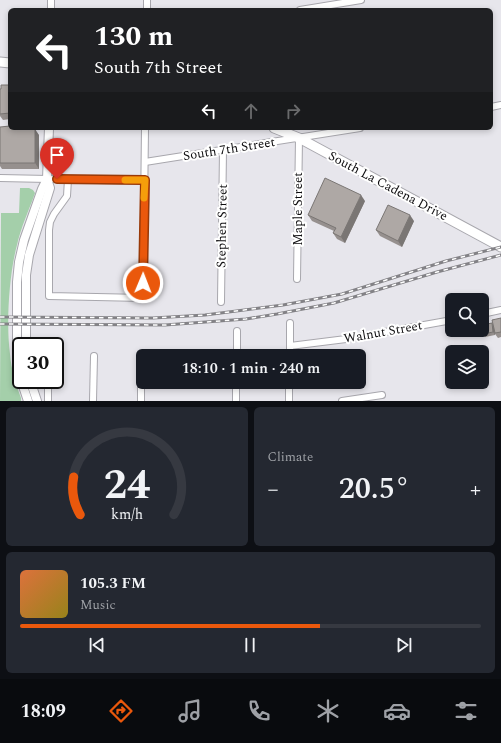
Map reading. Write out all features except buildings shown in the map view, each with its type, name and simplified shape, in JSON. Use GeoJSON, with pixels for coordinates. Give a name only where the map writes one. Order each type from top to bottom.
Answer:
{"type":"FeatureCollection","features":[{"type":"Feature","properties":{"kind":"main road","name":"South La Cadena Drive"},"geometry":{"type":"LineString","coordinates":[[279,130],[299,138],[501,247]]}},
{"type":"Feature","properties":{"kind":"street"},"geometry":{"type":"LineString","coordinates":[[312,8],[361,0]]}},
{"type":"Feature","properties":{"kind":"street"},"geometry":{"type":"LineString","coordinates":[[26,337],[26,275],[29,256],[50,188],[47,179],[49,130]]}},
{"type":"Feature","properties":{"kind":"street"},"geometry":{"type":"LineString","coordinates":[[68,179],[67,196],[50,222],[49,296],[143,298],[145,130]]}},
{"type":"Feature","properties":{"kind":"street","name":"South 7th Street"},"geometry":{"type":"LineString","coordinates":[[145,162],[348,130]]}},
{"type":"Feature","properties":{"kind":"street","name":"Maple Street"},"geometry":{"type":"LineString","coordinates":[[297,279],[299,138]]}},
{"type":"Feature","properties":{"kind":"street","name":"Stephen Street"},"geometry":{"type":"LineString","coordinates":[[221,302],[223,150]]}},
{"type":"Feature","properties":{"kind":"street"},"geometry":{"type":"LineString","coordinates":[[0,178],[145,180]]}},
{"type":"Feature","properties":{"kind":"street"},"geometry":{"type":"LineString","coordinates":[[17,337],[17,282],[19,262],[24,240],[47,179]]}},
{"type":"Feature","properties":{"kind":"street"},"geometry":{"type":"LineString","coordinates":[[489,313],[501,310]]}},
{"type":"Feature","properties":{"kind":"street","name":"Walnut Street"},"geometry":{"type":"LineString","coordinates":[[290,346],[346,339],[445,321]]}},
{"type":"Feature","properties":{"kind":"street"},"geometry":{"type":"LineString","coordinates":[[290,323],[290,346]]}},
{"type":"Feature","properties":{"kind":"street"},"geometry":{"type":"LineString","coordinates":[[237,331],[237,349]]}},
{"type":"Feature","properties":{"kind":"street"},"geometry":{"type":"LineString","coordinates":[[93,401],[94,356]]}},
{"type":"Feature","properties":{"kind":"street"},"geometry":{"type":"LineString","coordinates":[[24,389],[28,401]]}},
{"type":"Feature","properties":{"kind":"street"},"geometry":{"type":"LineString","coordinates":[[33,389],[37,401]]}},
{"type":"Feature","properties":{"kind":"street"},"geometry":{"type":"LineString","coordinates":[[48,389],[48,401]]}},
{"type":"Feature","properties":{"kind":"street"},"geometry":{"type":"LineString","coordinates":[[141,389],[141,401]]}},
{"type":"Feature","properties":{"kind":"street"},"geometry":{"type":"LineString","coordinates":[[236,389],[236,401]]}},
{"type":"Feature","properties":{"kind":"street"},"geometry":{"type":"LineString","coordinates":[[289,389],[289,401]]}},
{"type":"Feature","properties":{"kind":"street"},"geometry":{"type":"LineString","coordinates":[[342,401],[382,396]]}},
{"type":"Feature","properties":{"kind":"green space"},"geometry":{"type":"Polygon","coordinates":[[[20,188],[29,188],[33,190],[35,193],[23,225],[14,257],[9,299],[8,328],[12,365],[12,389],[18,389],[21,401],[0,401],[1,213],[19,213],[20,188]]]}},
{"type":"Feature","properties":{"kind":"railway"},"geometry":{"type":"LineString","coordinates":[[0,317],[153,318],[205,315],[283,305],[342,294],[446,261],[501,247]]}},
{"type":"Feature","properties":{"kind":"railway"},"geometry":{"type":"LineString","coordinates":[[0,324],[165,325],[246,319],[334,303],[437,272],[501,255]]}},
{"type":"Feature","properties":{"kind":"slow traffic"},"geometry":{"type":"LineString","coordinates":[[125,180],[145,180],[144,198]]}},
{"type":"Feature","properties":{"kind":"route"},"geometry":{"type":"LineString","coordinates":[[57,179],[145,180],[143,283]]}}]}
